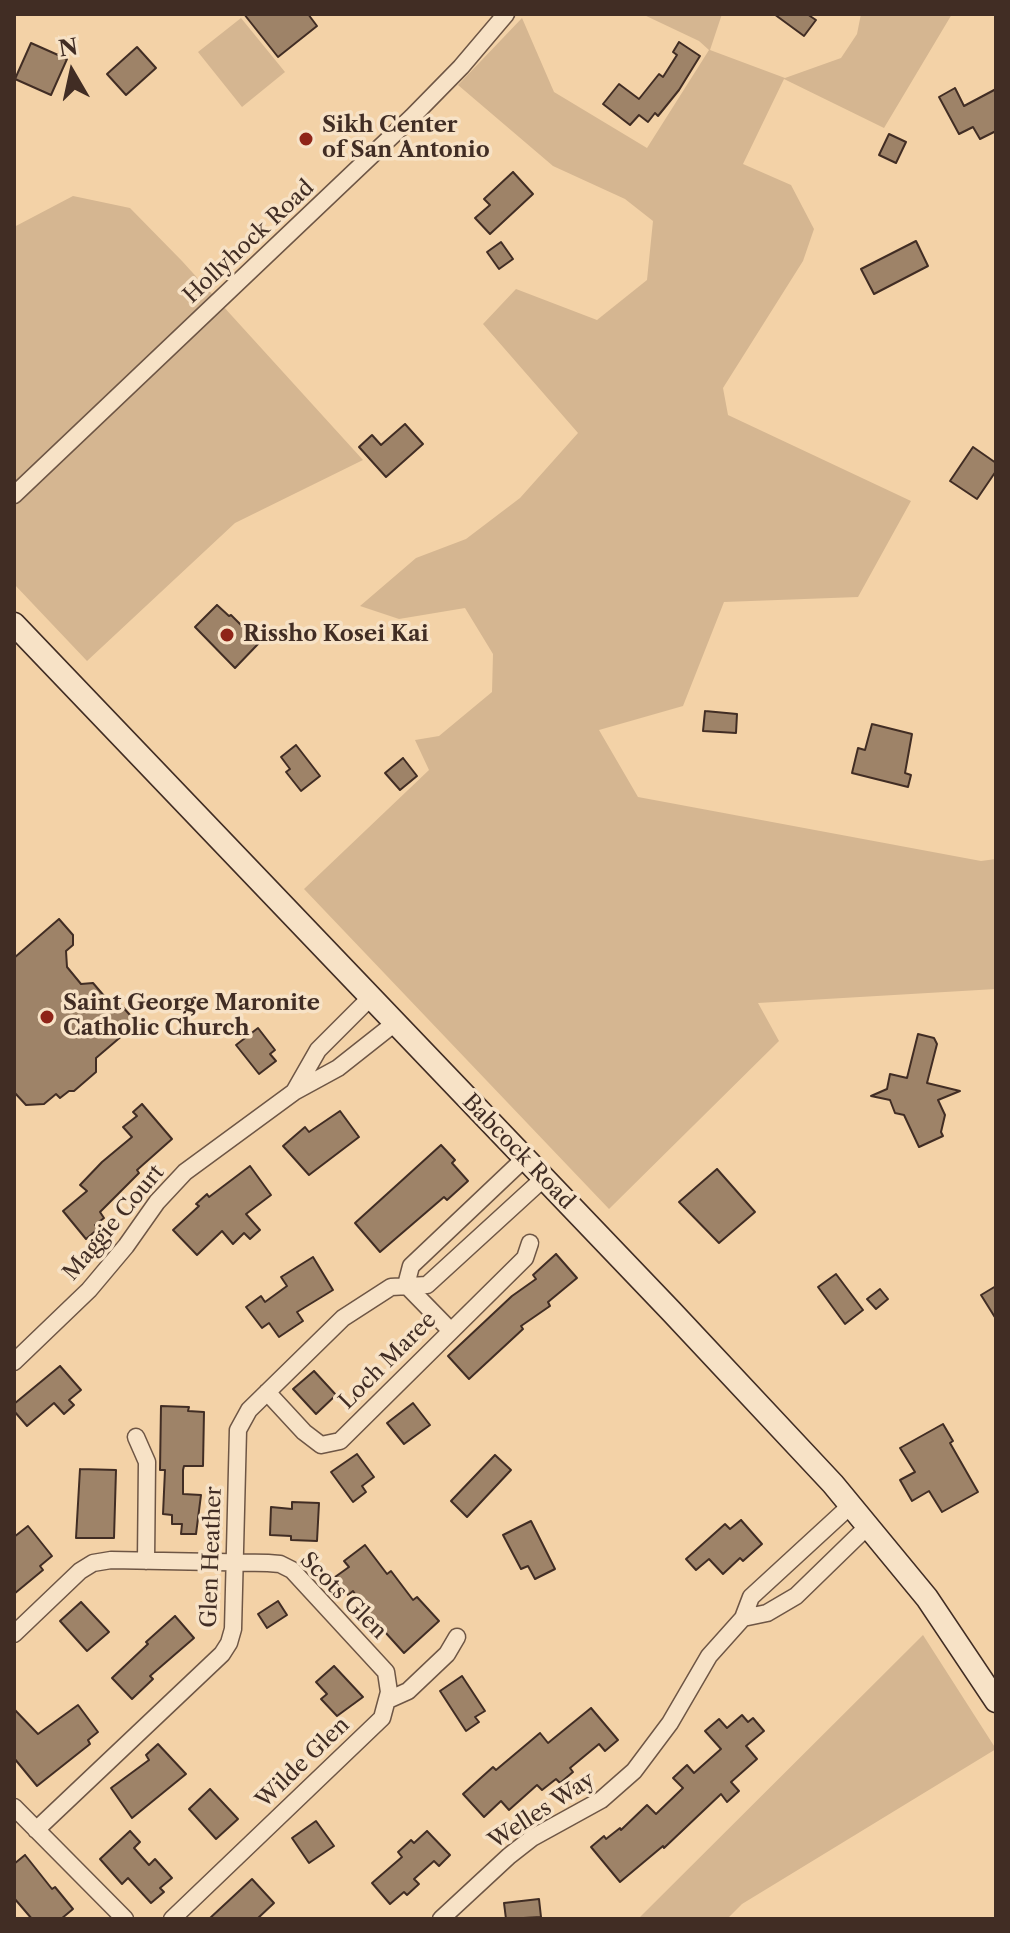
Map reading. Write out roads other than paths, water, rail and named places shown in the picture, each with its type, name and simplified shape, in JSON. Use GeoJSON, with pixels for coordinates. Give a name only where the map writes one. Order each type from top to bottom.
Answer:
{"type":"FeatureCollection","features":[{"type":"Feature","properties":{"kind":"main road","name":"Babcock Road"},"geometry":{"type":"LineString","coordinates":[[14,624],[833,1484],[927,1598],[996,1701]]}},
{"type":"Feature","properties":{"kind":"street","name":"Hollyhock Road"},"geometry":{"type":"LineString","coordinates":[[14,495],[412,117],[461,67],[506,14]]}},
{"type":"Feature","properties":{"kind":"street","name":"Maggie Court"},"geometry":{"type":"LineString","coordinates":[[294,1092],[318,1050],[371,997]]}},
{"type":"Feature","properties":{"kind":"street","name":"Maggie Court"},"geometry":{"type":"LineString","coordinates":[[14,1362],[89,1290],[157,1202],[185,1172],[294,1092],[338,1068],[395,1023]]}},
{"type":"Feature","properties":{"kind":"street"},"geometry":{"type":"LineString","coordinates":[[450,1330],[406,1285],[411,1266],[524,1159]]}},
{"type":"Feature","properties":{"kind":"street","name":"Glen Heather"},"geometry":{"type":"LineString","coordinates":[[36,1830],[222,1654],[229,1643],[233,1629],[238,1430],[249,1410],[358,1306],[391,1287],[427,1285],[543,1179]]}},
{"type":"Feature","properties":{"kind":"street","name":"Loch Maree"},"geometry":{"type":"LineString","coordinates":[[267,1392],[304,1432],[321,1445],[340,1441],[525,1258],[530,1243]]}},
{"type":"Feature","properties":{"kind":"street"},"geometry":{"type":"LineString","coordinates":[[136,1437],[147,1462],[146,1561]]}},
{"type":"Feature","properties":{"kind":"street","name":"Welles Way"},"geometry":{"type":"LineString","coordinates":[[441,1919],[532,1838],[584,1812],[618,1787],[654,1748],[709,1656],[743,1618],[751,1597],[850,1506]]}},
{"type":"Feature","properties":{"kind":"street","name":"Welles Way"},"geometry":{"type":"LineString","coordinates":[[743,1618],[767,1613],[796,1596],[868,1526]]}},
{"type":"Feature","properties":{"kind":"street","name":"Scots Glen"},"geometry":{"type":"LineString","coordinates":[[14,1634],[80,1571],[93,1563],[111,1560],[280,1564],[292,1570],[386,1672],[388,1700]]}},
{"type":"Feature","properties":{"kind":"street","name":"Wilde Glen"},"geometry":{"type":"LineString","coordinates":[[172,1919],[382,1718],[388,1700],[408,1691],[447,1654],[457,1637]]}},
{"type":"Feature","properties":{"kind":"street"},"geometry":{"type":"LineString","coordinates":[[14,1807],[125,1919]]}},
{"type":"Feature","properties":{"kind":"place","name":"Sikh Center of San Antonio"},"geometry":{"type":"Point","coordinates":[306,139]}},
{"type":"Feature","properties":{"kind":"place","name":"Rissho Kosei Kai"},"geometry":{"type":"Point","coordinates":[227,635]}},
{"type":"Feature","properties":{"kind":"place","name":"Saint George Maronite Catholic Church"},"geometry":{"type":"Point","coordinates":[47,1017]}}]}
